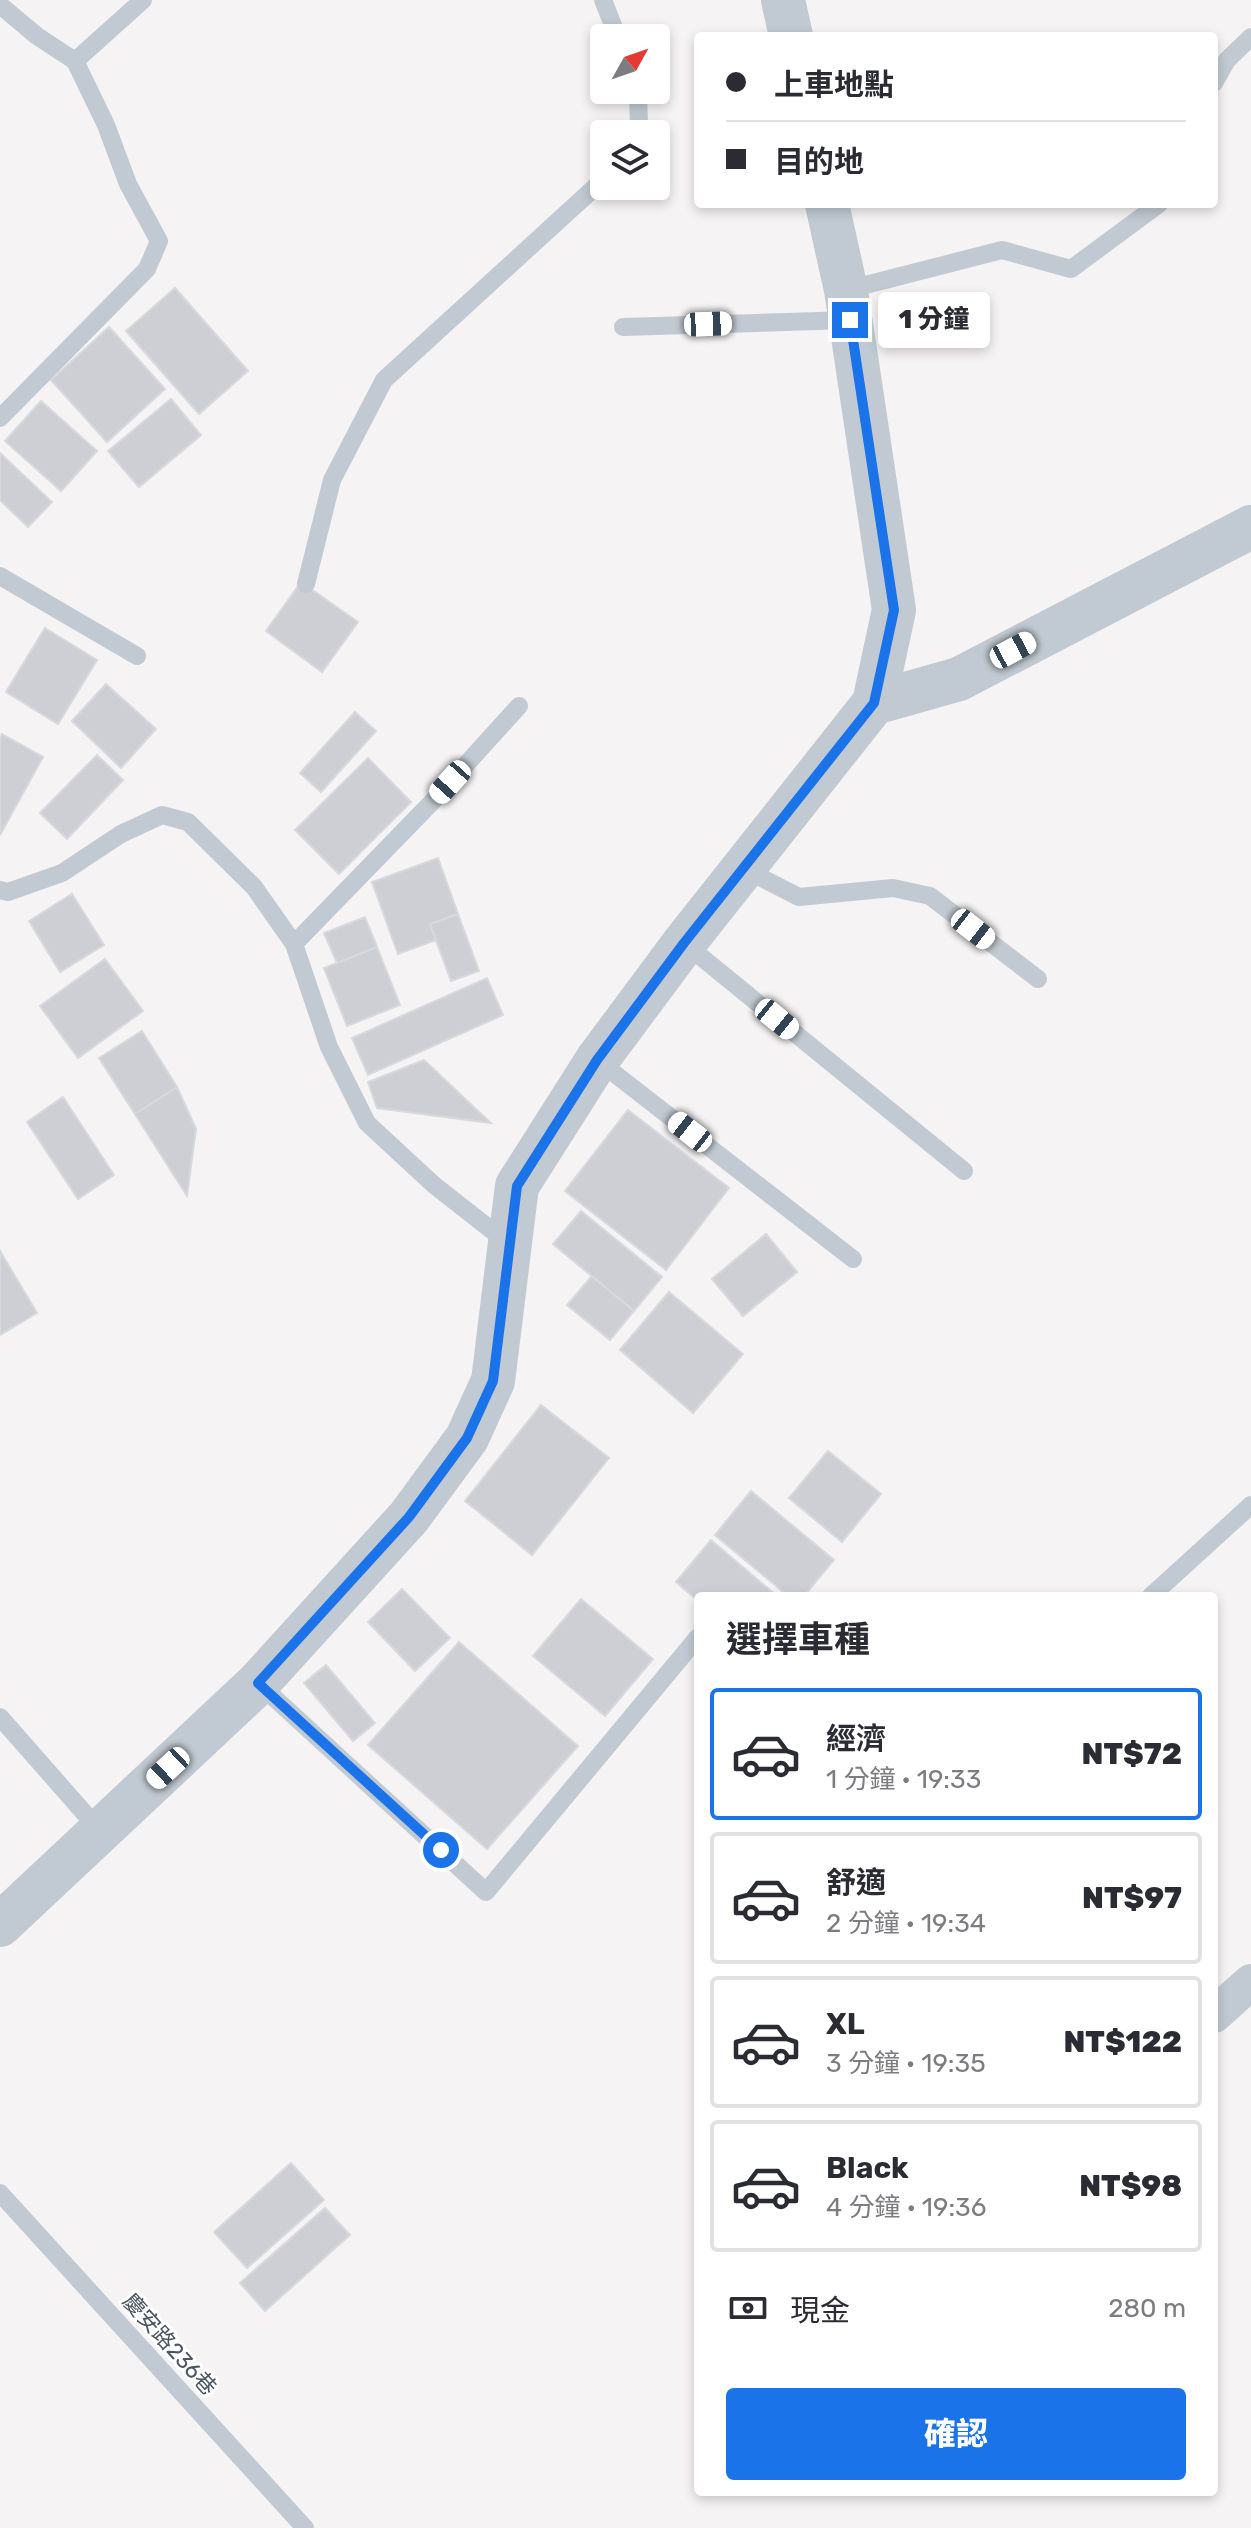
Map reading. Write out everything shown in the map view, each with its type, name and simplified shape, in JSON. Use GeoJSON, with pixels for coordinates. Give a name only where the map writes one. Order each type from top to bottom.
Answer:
{"type":"FeatureCollection","features":[{"type":"Feature","properties":{"kind":"street"},"geometry":{"type":"LineString","coordinates":[[783,0],[790,32]]}},
{"type":"Feature","properties":{"kind":"street"},"geometry":{"type":"LineString","coordinates":[[0,1925],[258,1683],[409,1517],[467,1438],[493,1381],[517,1186],[597,1060],[742,868],[874,703],[894,610],[848,305],[828,208]]}},
{"type":"Feature","properties":{"kind":"street"},"geometry":{"type":"LineString","coordinates":[[874,703],[959,679],[1251,527]]}},
{"type":"Feature","properties":{"kind":"street"},"geometry":{"type":"LineString","coordinates":[[1218,2011],[1251,1982]]}},
{"type":"Feature","properties":{"kind":"lane"},"geometry":{"type":"LineString","coordinates":[[75,61],[143,0]]}},
{"type":"Feature","properties":{"kind":"lane"},"geometry":{"type":"LineString","coordinates":[[603,0],[612,24]]}},
{"type":"Feature","properties":{"kind":"lane"},"geometry":{"type":"LineString","coordinates":[[0,5],[37,36],[75,61],[106,125],[128,184],[159,241],[147,269],[0,418]]}},
{"type":"Feature","properties":{"kind":"lane"},"geometry":{"type":"LineString","coordinates":[[1218,76],[1227,60],[1251,37]]}},
{"type":"Feature","properties":{"kind":"lane"},"geometry":{"type":"LineString","coordinates":[[306,584],[332,480],[384,380],[590,192]]}},
{"type":"Feature","properties":{"kind":"lane"},"geometry":{"type":"LineString","coordinates":[[623,327],[848,305],[1002,250],[1071,269],[1154,208]]}},
{"type":"Feature","properties":{"kind":"lane"},"geometry":{"type":"LineString","coordinates":[[0,576],[137,656]]}},
{"type":"Feature","properties":{"kind":"lane"},"geometry":{"type":"LineString","coordinates":[[294,944],[432,802],[519,706]]}},
{"type":"Feature","properties":{"kind":"lane"},"geometry":{"type":"LineString","coordinates":[[0,890],[8,892],[62,873],[121,834],[162,815],[188,822],[254,887],[294,944],[329,1047],[367,1123],[434,1185],[511,1245]]}},
{"type":"Feature","properties":{"kind":"lane"},"geometry":{"type":"LineString","coordinates":[[742,868],[799,897],[893,888],[930,896],[1038,979]]}},
{"type":"Feature","properties":{"kind":"lane"},"geometry":{"type":"LineString","coordinates":[[684,943],[964,1171]]}},
{"type":"Feature","properties":{"kind":"lane"},"geometry":{"type":"LineString","coordinates":[[597,1060],[853,1259]]}},
{"type":"Feature","properties":{"kind":"lane"},"geometry":{"type":"LineString","coordinates":[[1155,1592],[1251,1505]]}},
{"type":"Feature","properties":{"kind":"lane"},"geometry":{"type":"LineString","coordinates":[[258,1683],[486,1892],[694,1642]]}},
{"type":"Feature","properties":{"kind":"lane"},"geometry":{"type":"LineString","coordinates":[[0,1717],[101,1832]]}},
{"type":"Feature","properties":{"kind":"lane","name":"慶安路236巷"},"geometry":{"type":"LineString","coordinates":[[0,2193],[305,2528]]}},
{"type":"Feature","properties":{"kind":"building"},"geometry":{"type":"Polygon","coordinates":[[[175,288],[248,371],[199,414],[126,331],[175,288]]]}},
{"type":"Feature","properties":{"kind":"building"},"geometry":{"type":"Polygon","coordinates":[[[109,327],[165,389],[107,442],[51,380],[109,327]]]}},
{"type":"Feature","properties":{"kind":"building"},"geometry":{"type":"Polygon","coordinates":[[[171,399],[201,435],[139,487],[108,451],[171,399]]]}},
{"type":"Feature","properties":{"kind":"building"},"geometry":{"type":"Polygon","coordinates":[[[41,401],[97,451],[61,491],[5,441],[41,401]]]}},
{"type":"Feature","properties":{"kind":"building"},"geometry":{"type":"Polygon","coordinates":[[[0,453],[52,502],[28,527],[0,500],[0,453]]]}},
{"type":"Feature","properties":{"kind":"building"},"geometry":{"type":"Polygon","coordinates":[[[301,582],[358,622],[322,672],[266,631],[301,582]]]}},
{"type":"Feature","properties":{"kind":"building"},"geometry":{"type":"Polygon","coordinates":[[[45,628],[97,660],[58,724],[6,692],[45,628]]]}},
{"type":"Feature","properties":{"kind":"building"},"geometry":{"type":"Polygon","coordinates":[[[106,684],[156,729],[121,768],[72,721],[106,684]]]}},
{"type":"Feature","properties":{"kind":"building"},"geometry":{"type":"Polygon","coordinates":[[[355,712],[376,731],[321,792],[300,773],[355,712]]]}},
{"type":"Feature","properties":{"kind":"building"},"geometry":{"type":"Polygon","coordinates":[[[2,734],[43,757],[0,835],[0,738],[2,734]]]}},
{"type":"Feature","properties":{"kind":"building"},"geometry":{"type":"Polygon","coordinates":[[[97,755],[123,780],[67,839],[40,813],[97,755]]]}},
{"type":"Feature","properties":{"kind":"building"},"geometry":{"type":"Polygon","coordinates":[[[368,758],[411,802],[339,874],[295,830],[368,758]]]}},
{"type":"Feature","properties":{"kind":"building"},"geometry":{"type":"Polygon","coordinates":[[[438,858],[458,914],[430,924],[436,940],[398,954],[372,882],[438,858]]]}},
{"type":"Feature","properties":{"kind":"building"},"geometry":{"type":"Polygon","coordinates":[[[72,894],[104,945],[60,972],[29,921],[72,894]]]}},
{"type":"Feature","properties":{"kind":"building"},"geometry":{"type":"Polygon","coordinates":[[[458,914],[479,971],[451,981],[430,924],[458,914]]]}},
{"type":"Feature","properties":{"kind":"building"},"geometry":{"type":"Polygon","coordinates":[[[365,917],[377,947],[337,963],[324,933],[365,917]]]}},
{"type":"Feature","properties":{"kind":"building"},"geometry":{"type":"Polygon","coordinates":[[[377,947],[400,1005],[347,1026],[324,968],[377,947]]]}},
{"type":"Feature","properties":{"kind":"building"},"geometry":{"type":"Polygon","coordinates":[[[105,959],[143,1011],[78,1058],[40,1006],[105,959]]]}},
{"type":"Feature","properties":{"kind":"building"},"geometry":{"type":"Polygon","coordinates":[[[487,978],[503,1015],[368,1075],[352,1038],[487,978]]]}},
{"type":"Feature","properties":{"kind":"building"},"geometry":{"type":"Polygon","coordinates":[[[142,1031],[177,1087],[135,1114],[99,1058],[142,1031]]]}},
{"type":"Feature","properties":{"kind":"building"},"geometry":{"type":"Polygon","coordinates":[[[424,1060],[491,1123],[377,1108],[368,1082],[424,1060]]]}},
{"type":"Feature","properties":{"kind":"building"},"geometry":{"type":"Polygon","coordinates":[[[177,1087],[196,1129],[187,1196],[135,1114],[177,1087]]]}},
{"type":"Feature","properties":{"kind":"building"},"geometry":{"type":"Polygon","coordinates":[[[63,1097],[114,1175],[78,1199],[27,1122],[63,1097]]]}},
{"type":"Feature","properties":{"kind":"building"},"geometry":{"type":"Polygon","coordinates":[[[628,1110],[729,1188],[666,1270],[565,1191],[628,1110]]]}},
{"type":"Feature","properties":{"kind":"building"},"geometry":{"type":"Polygon","coordinates":[[[581,1211],[662,1277],[634,1311],[553,1244],[581,1211]]]}},
{"type":"Feature","properties":{"kind":"building"},"geometry":{"type":"Polygon","coordinates":[[[766,1234],[797,1272],[743,1316],[712,1279],[766,1234]]]}},
{"type":"Feature","properties":{"kind":"building"},"geometry":{"type":"Polygon","coordinates":[[[0,1251],[37,1313],[0,1335],[0,1251]]]}},
{"type":"Feature","properties":{"kind":"building"},"geometry":{"type":"Polygon","coordinates":[[[592,1276],[634,1311],[610,1340],[567,1305],[592,1276]]]}},
{"type":"Feature","properties":{"kind":"building"},"geometry":{"type":"Polygon","coordinates":[[[669,1292],[743,1354],[693,1413],[620,1350],[669,1292]]]}},
{"type":"Feature","properties":{"kind":"building"},"geometry":{"type":"Polygon","coordinates":[[[541,1405],[609,1458],[532,1555],[465,1501],[541,1405]]]}},
{"type":"Feature","properties":{"kind":"building"},"geometry":{"type":"Polygon","coordinates":[[[828,1451],[881,1494],[842,1542],[789,1498],[828,1451]]]}},
{"type":"Feature","properties":{"kind":"building"},"geometry":{"type":"Polygon","coordinates":[[[751,1491],[834,1560],[807,1592],[783,1592],[715,1535],[751,1491]]]}},
{"type":"Feature","properties":{"kind":"building"},"geometry":{"type":"Polygon","coordinates":[[[711,1540],[772,1592],[694,1592],[694,1598],[676,1582],[711,1540]]]}},
{"type":"Feature","properties":{"kind":"building"},"geometry":{"type":"Polygon","coordinates":[[[402,1589],[450,1638],[415,1671],[368,1622],[402,1589]]]}},
{"type":"Feature","properties":{"kind":"building"},"geometry":{"type":"Polygon","coordinates":[[[581,1599],[653,1659],[605,1716],[533,1656],[581,1599]]]}},
{"type":"Feature","properties":{"kind":"building"},"geometry":{"type":"Polygon","coordinates":[[[459,1642],[578,1746],[487,1849],[368,1745],[459,1642]]]}},
{"type":"Feature","properties":{"kind":"building"},"geometry":{"type":"Polygon","coordinates":[[[326,1665],[375,1723],[353,1741],[304,1683],[326,1665]]]}},
{"type":"Feature","properties":{"kind":"building"},"geometry":{"type":"Polygon","coordinates":[[[291,2163],[324,2200],[247,2268],[214,2232],[291,2163]]]}},
{"type":"Feature","properties":{"kind":"building"},"geometry":{"type":"Polygon","coordinates":[[[325,2208],[350,2235],[265,2311],[240,2283],[325,2208]]]}},
{"type":"Feature","properties":{"kind":"route"},"geometry":{"type":"LineString","coordinates":[[441,1850],[258,1683],[409,1517],[467,1438],[493,1381],[517,1186],[597,1060],[742,868],[874,703],[894,610],[850,320]]}}]}
